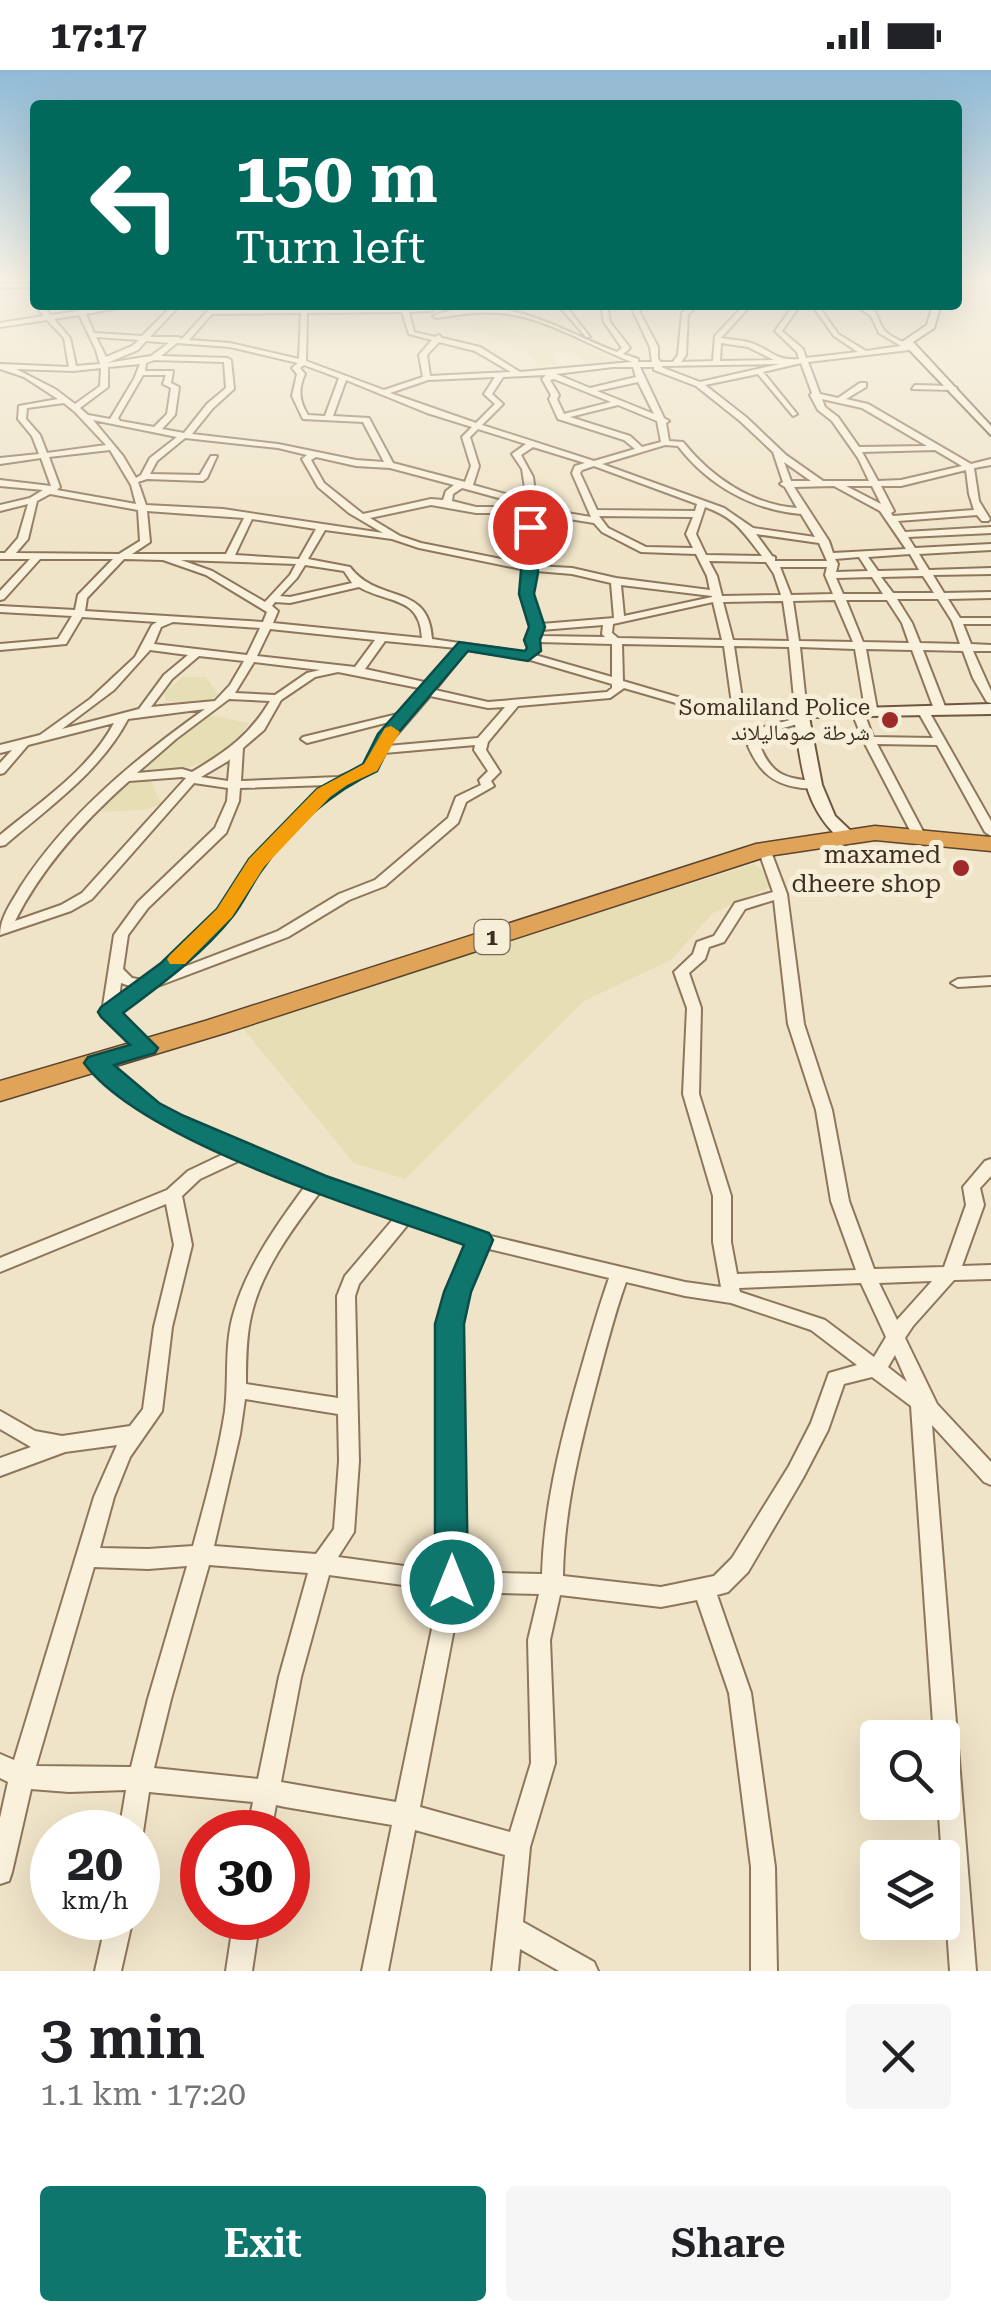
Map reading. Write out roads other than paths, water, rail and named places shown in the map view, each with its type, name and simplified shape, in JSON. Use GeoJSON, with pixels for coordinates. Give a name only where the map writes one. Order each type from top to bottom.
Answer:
{"type":"FeatureCollection","features":[{"type":"Feature","properties":{"kind":"highway","name":"1"},"geometry":{"type":"LineString","coordinates":[[0,1091],[146,1048],[764,849],[846,836],[920,837],[991,844]]}},
{"type":"Feature","properties":{"kind":"street"},"geometry":{"type":"LineString","coordinates":[[0,647],[62,642],[80,612],[82,597],[123,556],[145,542],[142,508],[110,440],[90,417],[67,400],[3,368]]}},
{"type":"Feature","properties":{"kind":"street"},"geometry":{"type":"LineString","coordinates":[[53,368],[73,368]]}},
{"type":"Feature","properties":{"kind":"street"},"geometry":{"type":"LineString","coordinates":[[76,407],[104,387],[106,368]]}},
{"type":"Feature","properties":{"kind":"street"},"geometry":{"type":"LineString","coordinates":[[118,422],[114,418],[118,408],[136,386],[144,368]]}},
{"type":"Feature","properties":{"kind":"street"},"geometry":{"type":"LineString","coordinates":[[133,484],[145,476],[153,460],[185,436],[230,389],[230,368]]}},
{"type":"Feature","properties":{"kind":"street"},"geometry":{"type":"LineString","coordinates":[[296,368],[301,374],[294,391],[296,402],[306,417],[367,422],[390,466]]}},
{"type":"Feature","properties":{"kind":"street"},"geometry":{"type":"LineString","coordinates":[[316,368],[473,426],[590,462],[699,508]]}},
{"type":"Feature","properties":{"kind":"street"},"geometry":{"type":"LineString","coordinates":[[426,368],[428,378]]}},
{"type":"Feature","properties":{"kind":"street"},"geometry":{"type":"LineString","coordinates":[[508,368],[516,372]]}},
{"type":"Feature","properties":{"kind":"street"},"geometry":{"type":"LineString","coordinates":[[382,392],[428,378],[516,372],[549,375],[616,368]]}},
{"type":"Feature","properties":{"kind":"street"},"geometry":{"type":"LineString","coordinates":[[641,368],[639,379],[665,420],[665,443]]}},
{"type":"Feature","properties":{"kind":"street"},"geometry":{"type":"LineString","coordinates":[[649,368],[699,384],[821,484]]}},
{"type":"Feature","properties":{"kind":"street"},"geometry":{"type":"LineString","coordinates":[[699,384],[789,368]]}},
{"type":"Feature","properties":{"kind":"street"},"geometry":{"type":"LineString","coordinates":[[802,368],[814,395],[856,450],[890,508],[889,517]]}},
{"type":"Feature","properties":{"kind":"street"},"geometry":{"type":"LineString","coordinates":[[932,368],[991,432]]}},
{"type":"Feature","properties":{"kind":"street"},"geometry":{"type":"LineString","coordinates":[[141,373],[170,373],[167,384],[176,387],[171,415],[156,430]]}},
{"type":"Feature","properties":{"kind":"street"},"geometry":{"type":"LineString","coordinates":[[761,374],[793,414]]}},
{"type":"Feature","properties":{"kind":"street"},"geometry":{"type":"LineString","coordinates":[[549,375],[665,420]]}},
{"type":"Feature","properties":{"kind":"street"},"geometry":{"type":"LineString","coordinates":[[549,375],[546,380],[556,395],[553,399],[561,417],[627,438],[639,448]]}},
{"type":"Feature","properties":{"kind":"street"},"geometry":{"type":"LineString","coordinates":[[448,503],[446,498],[465,483],[474,466],[466,437],[499,404],[488,394],[500,376]]}},
{"type":"Feature","properties":{"kind":"street"},"geometry":{"type":"LineString","coordinates":[[328,419],[343,377]]}},
{"type":"Feature","properties":{"kind":"street"},"geometry":{"type":"LineString","coordinates":[[585,390],[639,379]]}},
{"type":"Feature","properties":{"kind":"street"},"geometry":{"type":"LineString","coordinates":[[841,398],[863,385]]}},
{"type":"Feature","properties":{"kind":"street"},"geometry":{"type":"LineString","coordinates":[[914,387],[953,388]]}},
{"type":"Feature","properties":{"kind":"street"},"geometry":{"type":"LineString","coordinates":[[814,395],[841,398],[876,412],[970,466]]}},
{"type":"Feature","properties":{"kind":"street"},"geometry":{"type":"LineString","coordinates":[[0,508],[33,500],[56,487],[36,436],[22,419],[23,406],[67,400]]}},
{"type":"Feature","properties":{"kind":"street"},"geometry":{"type":"LineString","coordinates":[[561,417],[582,415],[616,403]]}},
{"type":"Feature","properties":{"kind":"street"},"geometry":{"type":"LineString","coordinates":[[90,417],[185,436],[261,443],[390,466],[465,483],[532,507],[596,517],[699,508],[721,510],[750,530],[824,541]]}},
{"type":"Feature","properties":{"kind":"street"},"geometry":{"type":"LineString","coordinates":[[528,656],[536,648],[532,640],[537,627],[526,594],[530,527],[535,521],[527,465],[516,454],[532,444]]}},
{"type":"Feature","properties":{"kind":"street"},"geometry":{"type":"LineString","coordinates":[[802,512],[781,510],[756,500],[698,466],[680,444],[639,448],[590,462],[576,472],[605,530],[645,560],[700,555],[831,565],[875,573],[991,571]]}},
{"type":"Feature","properties":{"kind":"street"},"geometry":{"type":"LineString","coordinates":[[0,461],[110,447]]}},
{"type":"Feature","properties":{"kind":"street"},"geometry":{"type":"LineString","coordinates":[[856,450],[934,448]]}},
{"type":"Feature","properties":{"kind":"street"},"geometry":{"type":"LineString","coordinates":[[777,451],[784,484],[824,541],[836,598],[860,647],[869,740],[920,837]]}},
{"type":"Feature","properties":{"kind":"street"},"geometry":{"type":"LineString","coordinates":[[315,454],[306,458],[321,484],[397,538]]}},
{"type":"Feature","properties":{"kind":"street"},"geometry":{"type":"LineString","coordinates":[[145,476],[202,478],[214,458]]}},
{"type":"Feature","properties":{"kind":"street"},"geometry":{"type":"LineString","coordinates":[[784,484],[901,483],[991,462]]}},
{"type":"Feature","properties":{"kind":"street"},"geometry":{"type":"LineString","coordinates":[[970,466],[978,512],[991,528]]}},
{"type":"Feature","properties":{"kind":"street"},"geometry":{"type":"LineString","coordinates":[[0,482],[142,508],[397,538],[444,553],[530,568],[584,572],[616,581],[715,596],[788,599],[991,595]]}},
{"type":"Feature","properties":{"kind":"street"},"geometry":{"type":"LineString","coordinates":[[836,484],[889,517],[902,535],[957,621],[985,678],[991,700]]}},
{"type":"Feature","properties":{"kind":"street"},"geometry":{"type":"LineString","coordinates":[[4,556],[23,539],[33,500]]}},
{"type":"Feature","properties":{"kind":"street"},"geometry":{"type":"LineString","coordinates":[[361,516],[432,502],[476,510],[532,507]]}},
{"type":"Feature","properties":{"kind":"street"},"geometry":{"type":"LineString","coordinates":[[699,508],[691,534],[730,645],[738,709]]}},
{"type":"Feature","properties":{"kind":"street"},"geometry":{"type":"LineString","coordinates":[[889,517],[978,512]]}},
{"type":"Feature","properties":{"kind":"street"},"geometry":{"type":"LineString","coordinates":[[229,557],[248,518]]}},
{"type":"Feature","properties":{"kind":"street"},"geometry":{"type":"LineString","coordinates":[[902,535],[991,528]]}},
{"type":"Feature","properties":{"kind":"street"},"geometry":{"type":"LineString","coordinates":[[269,602],[302,563],[321,529]]}},
{"type":"Feature","properties":{"kind":"street"},"geometry":{"type":"LineString","coordinates":[[750,530],[756,546],[774,561],[788,599],[801,717],[808,737],[814,785],[827,818],[846,836]]}},
{"type":"Feature","properties":{"kind":"street"},"geometry":{"type":"LineString","coordinates":[[831,565],[861,553],[991,547]]}},
{"type":"Feature","properties":{"kind":"street"},"geometry":{"type":"LineString","coordinates":[[861,553],[908,623],[940,709]]}},
{"type":"Feature","properties":{"kind":"street"},"geometry":{"type":"LineString","coordinates":[[4,556],[229,557],[336,565],[346,569],[357,585]]}},
{"type":"Feature","properties":{"kind":"street"},"geometry":{"type":"LineString","coordinates":[[0,596],[38,556]]}},
{"type":"Feature","properties":{"kind":"street"},"geometry":{"type":"LineString","coordinates":[[162,556],[269,602],[357,585],[420,609],[427,621],[427,641]]}},
{"type":"Feature","properties":{"kind":"street"},"geometry":{"type":"LineString","coordinates":[[645,560],[646,585]]}},
{"type":"Feature","properties":{"kind":"street"},"geometry":{"type":"LineString","coordinates":[[150,647],[358,671],[488,706],[610,695],[618,689],[616,642],[607,634],[613,620],[616,581]]}},
{"type":"Feature","properties":{"kind":"street"},"geometry":{"type":"LineString","coordinates":[[537,627],[613,620],[715,596]]}},
{"type":"Feature","properties":{"kind":"street"},"geometry":{"type":"LineString","coordinates":[[2,930],[20,893],[44,862],[161,746],[226,696],[272,612],[269,602]]}},
{"type":"Feature","properties":{"kind":"street"},"geometry":{"type":"LineString","coordinates":[[0,608],[266,625],[464,646],[528,656],[618,680],[676,701],[801,717]]}},
{"type":"Feature","properties":{"kind":"street"},"geometry":{"type":"LineString","coordinates":[[45,736],[96,698],[150,647],[157,625],[174,619]]}},
{"type":"Feature","properties":{"kind":"street"},"geometry":{"type":"LineString","coordinates":[[957,621],[991,621]]}},
{"type":"Feature","properties":{"kind":"street"},"geometry":{"type":"LineString","coordinates":[[358,671],[383,636]]}},
{"type":"Feature","properties":{"kind":"street"},"geometry":{"type":"LineString","coordinates":[[532,640],[991,648]]}},
{"type":"Feature","properties":{"kind":"street"},"geometry":{"type":"LineString","coordinates":[[128,777],[182,773],[234,785],[340,781],[371,768],[377,761],[378,750],[464,646]]}},
{"type":"Feature","properties":{"kind":"street"},"geometry":{"type":"LineString","coordinates":[[144,710],[168,677],[196,654]]}},
{"type":"Feature","properties":{"kind":"street"},"geometry":{"type":"LineString","coordinates":[[2,930],[66,908],[86,896],[192,778],[260,728],[277,698],[311,675],[334,670]]}},
{"type":"Feature","properties":{"kind":"street"},"geometry":{"type":"LineString","coordinates":[[226,696],[277,698]]}},
{"type":"Feature","properties":{"kind":"street"},"geometry":{"type":"LineString","coordinates":[[0,749],[144,710],[179,710],[213,704]]}},
{"type":"Feature","properties":{"kind":"street"},"geometry":{"type":"LineString","coordinates":[[116,971],[128,982],[148,985],[283,934],[344,897],[380,884],[454,820],[460,800],[488,786],[485,780],[494,772],[480,750],[482,740],[512,706]]}},
{"type":"Feature","properties":{"kind":"street"},"geometry":{"type":"LineString","coordinates":[[814,785],[790,784],[767,774],[754,746],[768,729],[801,717],[864,709],[991,709]]}},
{"type":"Feature","properties":{"kind":"street"},"geometry":{"type":"LineString","coordinates":[[922,710],[991,832]]}},
{"type":"Feature","properties":{"kind":"street"},"geometry":{"type":"LineString","coordinates":[[308,739],[410,714]]}},
{"type":"Feature","properties":{"kind":"street"},"geometry":{"type":"LineString","coordinates":[[1,839],[101,750],[117,732],[123,717]]}},
{"type":"Feature","properties":{"kind":"street"},"geometry":{"type":"LineString","coordinates":[[378,750],[482,740]]}},
{"type":"Feature","properties":{"kind":"street"},"geometry":{"type":"LineString","coordinates":[[869,740],[939,742]]}},
{"type":"Feature","properties":{"kind":"street"},"geometry":{"type":"LineString","coordinates":[[0,770],[22,745]]}},
{"type":"Feature","properties":{"kind":"street"},"geometry":{"type":"LineString","coordinates":[[109,1012],[121,935],[128,920],[221,830],[233,801],[237,747]]}},
{"type":"Feature","properties":{"kind":"street"},"geometry":{"type":"LineString","coordinates":[[109,1012],[148,985],[225,912],[256,864],[340,781]]}},
{"type":"Feature","properties":{"kind":"street"},"geometry":{"type":"LineString","coordinates":[[764,849],[780,894],[796,1024],[824,1110],[840,1201],[868,1278],[925,1406],[962,1971]]}},
{"type":"Feature","properties":{"kind":"street"},"geometry":{"type":"LineString","coordinates":[[0,910],[20,893]]}},
{"type":"Feature","properties":{"kind":"street"},"geometry":{"type":"LineString","coordinates":[[731,1288],[722,1242],[722,1196],[691,1094],[694,1008],[681,972],[700,956],[702,946],[719,939],[740,906],[780,894]]}},
{"type":"Feature","properties":{"kind":"street"},"geometry":{"type":"LineString","coordinates":[[958,983],[991,982]]}},
{"type":"Feature","properties":{"kind":"street"},"geometry":{"type":"LineString","coordinates":[[109,1012],[146,1048]]}},
{"type":"Feature","properties":{"kind":"street"},"geometry":{"type":"LineString","coordinates":[[96,1063],[151,1109],[242,1152],[480,1240],[620,1273],[731,1288],[991,1272]]}},
{"type":"Feature","properties":{"kind":"street"},"geometry":{"type":"LineString","coordinates":[[0,1265],[174,1194],[194,1175],[242,1152]]}},
{"type":"Feature","properties":{"kind":"street"},"geometry":{"type":"LineString","coordinates":[[86,1557],[203,1556],[321,1564],[452,1582],[552,1584],[661,1597],[720,1585],[740,1565],[821,1424],[836,1378],[877,1368],[918,1305],[950,1272],[975,1205],[971,1187],[991,1165]]}},
{"type":"Feature","properties":{"kind":"street"},"geometry":{"type":"LineString","coordinates":[[134,1810],[138,1778],[203,1556],[236,1390],[233,1369],[247,1300],[287,1222],[317,1182]]}},
{"type":"Feature","properties":{"kind":"street"},"geometry":{"type":"LineString","coordinates":[[0,1872],[10,1772],[104,1498],[133,1434],[152,1412],[163,1327],[183,1245],[174,1194]]}},
{"type":"Feature","properties":{"kind":"street"},"geometry":{"type":"LineString","coordinates":[[262,1810],[321,1564],[344,1532],[346,1296],[351,1281],[406,1215]]}},
{"type":"Feature","properties":{"kind":"street"},"geometry":{"type":"LineString","coordinates":[[375,1971],[452,1582],[450,1324],[458,1292],[480,1240]]}},
{"type":"Feature","properties":{"kind":"street"},"geometry":{"type":"LineString","coordinates":[[505,1971],[518,1847],[543,1764],[539,1640],[552,1584],[563,1471],[620,1273]]}},
{"type":"Feature","properties":{"kind":"street"},"geometry":{"type":"LineString","coordinates":[[731,1288],[818,1325],[925,1406],[991,1476]]}},
{"type":"Feature","properties":{"kind":"street"},"geometry":{"type":"LineString","coordinates":[[236,1390],[348,1408]]}},
{"type":"Feature","properties":{"kind":"street"},"geometry":{"type":"LineString","coordinates":[[0,1419],[31,1439],[64,1444]]}},
{"type":"Feature","properties":{"kind":"street"},"geometry":{"type":"LineString","coordinates":[[0,1467],[64,1444],[133,1434]]}},
{"type":"Feature","properties":{"kind":"street"},"geometry":{"type":"LineString","coordinates":[[703,1588],[740,1693],[763,1867],[764,1971]]}},
{"type":"Feature","properties":{"kind":"street"},"geometry":{"type":"LineString","coordinates":[[10,1772],[138,1778],[265,1792],[407,1814],[518,1847]]}},
{"type":"Feature","properties":{"kind":"street"},"geometry":{"type":"LineString","coordinates":[[511,1930],[585,1971]]}},
{"type":"Feature","properties":{"kind":"street"},"geometry":{"type":"LineString","coordinates":[[108,1971],[115,1940]]}},
{"type":"Feature","properties":{"kind":"street"},"geometry":{"type":"LineString","coordinates":[[239,1971],[244,1940]]}},
{"type":"Feature","properties":{"kind":"place","name":"Somaliland Police شرطة صوماليلاند"},"geometry":{"type":"Point","coordinates":[890,720]}},
{"type":"Feature","properties":{"kind":"place","name":"maxamed dheere shop"},"geometry":{"type":"Point","coordinates":[961,868]}}]}
